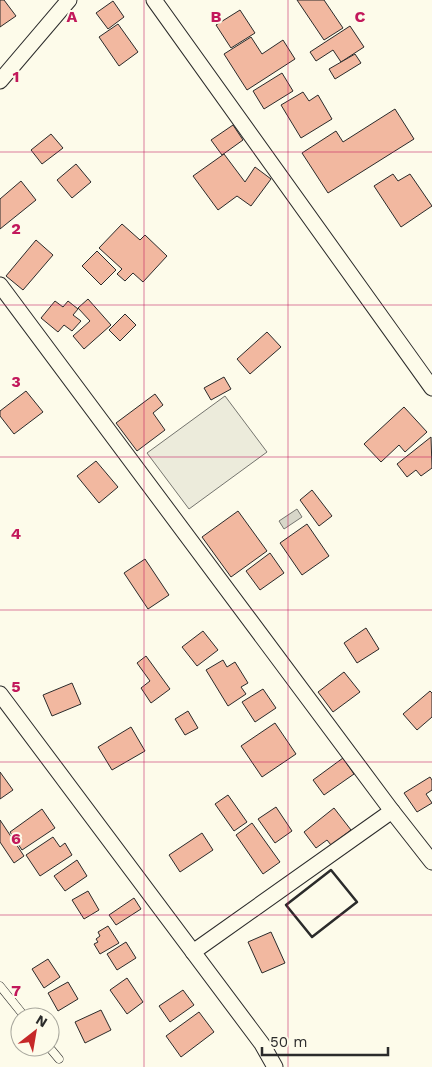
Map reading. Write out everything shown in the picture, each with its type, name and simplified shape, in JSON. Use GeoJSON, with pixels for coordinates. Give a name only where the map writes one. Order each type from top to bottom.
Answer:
{"type":"FeatureCollection","features":[{"type":"Feature","properties":{"kind":"street"},"geometry":{"type":"LineString","coordinates":[[0,81],[68,0]]}},
{"type":"Feature","properties":{"kind":"street"},"geometry":{"type":"LineString","coordinates":[[154,0],[432,388]]}},
{"type":"Feature","properties":{"kind":"street"},"geometry":{"type":"LineString","coordinates":[[0,285],[432,862]]}},
{"type":"Feature","properties":{"kind":"street"},"geometry":{"type":"LineString","coordinates":[[0,694],[262,1044],[275,1067]]}},
{"type":"Feature","properties":{"kind":"street"},"geometry":{"type":"LineString","coordinates":[[193,952],[392,811]]}},
{"type":"Feature","properties":{"kind":"lane"},"geometry":{"type":"LineString","coordinates":[[0,986],[17,1007]]}},
{"type":"Feature","properties":{"kind":"shaded area"},"geometry":{"type":"Polygon","coordinates":[[[225,396],[267,452],[189,509],[147,453],[225,396]]]}},
{"type":"Feature","properties":{"kind":"shaded area"},"geometry":{"type":"Polygon","coordinates":[[[297,509],[302,517],[284,529],[279,521],[297,509]]]}},
{"type":"Feature","properties":{"kind":"building"},"geometry":{"type":"Polygon","coordinates":[[[0,0],[4,0],[16,16],[0,27],[0,0]]]}},
{"type":"Feature","properties":{"kind":"building"},"geometry":{"type":"Polygon","coordinates":[[[297,0],[324,0],[343,28],[324,40],[297,0]]]}},
{"type":"Feature","properties":{"kind":"building"},"geometry":{"type":"Polygon","coordinates":[[[113,1],[124,17],[108,29],[96,13],[113,1]]]}},
{"type":"Feature","properties":{"kind":"building"},"geometry":{"type":"Polygon","coordinates":[[[240,10],[255,33],[231,48],[216,25],[240,10]]]}},
{"type":"Feature","properties":{"kind":"building"},"geometry":{"type":"Polygon","coordinates":[[[118,24],[138,52],[119,66],[99,37],[118,24]]]}},
{"type":"Feature","properties":{"kind":"building"},"geometry":{"type":"Polygon","coordinates":[[[350,26],[364,47],[341,62],[333,50],[316,61],[310,52],[350,26]]]}},
{"type":"Feature","properties":{"kind":"building"},"geometry":{"type":"Polygon","coordinates":[[[251,37],[262,54],[283,40],[295,59],[247,90],[224,54],[251,37]]]}},
{"type":"Feature","properties":{"kind":"building"},"geometry":{"type":"Polygon","coordinates":[[[355,54],[361,63],[335,79],[329,69],[355,54]]]}},
{"type":"Feature","properties":{"kind":"building"},"geometry":{"type":"Polygon","coordinates":[[[282,73],[293,91],[264,109],[253,91],[282,73]]]}},
{"type":"Feature","properties":{"kind":"building"},"geometry":{"type":"Polygon","coordinates":[[[303,92],[309,101],[318,95],[332,119],[301,138],[281,105],[303,92]]]}},
{"type":"Feature","properties":{"kind":"building"},"geometry":{"type":"Polygon","coordinates":[[[395,109],[414,139],[328,193],[302,153],[336,131],[343,142],[395,109]]]}},
{"type":"Feature","properties":{"kind":"building"},"geometry":{"type":"Polygon","coordinates":[[[233,125],[243,140],[222,155],[211,140],[233,125]]]}},
{"type":"Feature","properties":{"kind":"building"},"geometry":{"type":"Polygon","coordinates":[[[51,134],[63,148],[42,164],[31,150],[51,134]]]}},
{"type":"Feature","properties":{"kind":"building"},"geometry":{"type":"Polygon","coordinates":[[[224,154],[245,182],[255,167],[271,179],[251,206],[237,196],[218,210],[193,176],[224,154]]]}},
{"type":"Feature","properties":{"kind":"building"},"geometry":{"type":"Polygon","coordinates":[[[76,164],[91,182],[72,198],[57,180],[76,164]]]}},
{"type":"Feature","properties":{"kind":"building"},"geometry":{"type":"Polygon","coordinates":[[[393,174],[398,181],[410,174],[432,206],[401,227],[374,186],[393,174]]]}},
{"type":"Feature","properties":{"kind":"building"},"geometry":{"type":"Polygon","coordinates":[[[21,181],[36,200],[0,229],[0,199],[21,181]]]}},
{"type":"Feature","properties":{"kind":"building"},"geometry":{"type":"Polygon","coordinates":[[[122,224],[140,240],[145,235],[167,256],[143,282],[133,273],[125,281],[117,274],[122,269],[99,248],[122,224]]]}},
{"type":"Feature","properties":{"kind":"building"},"geometry":{"type":"Polygon","coordinates":[[[36,240],[53,255],[23,290],[6,276],[36,240]]]}},
{"type":"Feature","properties":{"kind":"building"},"geometry":{"type":"Polygon","coordinates":[[[97,251],[116,270],[101,285],[82,266],[97,251]]]}},
{"type":"Feature","properties":{"kind":"building"},"geometry":{"type":"Polygon","coordinates":[[[88,299],[111,325],[84,349],[73,336],[90,321],[78,308],[88,299]]]}},
{"type":"Feature","properties":{"kind":"building"},"geometry":{"type":"Polygon","coordinates":[[[55,301],[63,307],[68,301],[78,309],[73,315],[81,321],[72,331],[64,325],[58,332],[41,318],[55,301]]]}},
{"type":"Feature","properties":{"kind":"building"},"geometry":{"type":"Polygon","coordinates":[[[125,314],[136,325],[120,341],[109,330],[125,314]]]}},
{"type":"Feature","properties":{"kind":"building"},"geometry":{"type":"Polygon","coordinates":[[[267,332],[281,347],[250,374],[237,359],[267,332]]]}},
{"type":"Feature","properties":{"kind":"building"},"geometry":{"type":"Polygon","coordinates":[[[224,377],[231,389],[211,400],[204,388],[224,377]]]}},
{"type":"Feature","properties":{"kind":"building"},"geometry":{"type":"Polygon","coordinates":[[[26,391],[43,412],[14,434],[0,416],[0,411],[26,391]]]}},
{"type":"Feature","properties":{"kind":"building"},"geometry":{"type":"Polygon","coordinates":[[[155,394],[163,405],[153,413],[165,430],[137,451],[116,423],[155,394]]]}},
{"type":"Feature","properties":{"kind":"building"},"geometry":{"type":"Polygon","coordinates":[[[404,407],[427,432],[405,452],[399,445],[381,462],[364,444],[404,407]]]}},
{"type":"Feature","properties":{"kind":"building"},"geometry":{"type":"Polygon","coordinates":[[[431,437],[432,468],[421,476],[416,470],[407,477],[397,464],[431,437]]]}},
{"type":"Feature","properties":{"kind":"building"},"geometry":{"type":"Polygon","coordinates":[[[96,461],[118,487],[99,503],[77,476],[96,461]]]}},
{"type":"Feature","properties":{"kind":"building"},"geometry":{"type":"Polygon","coordinates":[[[312,490],[332,516],[319,526],[300,500],[312,490]]]}},
{"type":"Feature","properties":{"kind":"building"},"geometry":{"type":"Polygon","coordinates":[[[238,511],[267,551],[231,577],[202,537],[238,511]]]}},
{"type":"Feature","properties":{"kind":"building"},"geometry":{"type":"Polygon","coordinates":[[[307,524],[329,556],[302,575],[280,543],[307,524]]]}},
{"type":"Feature","properties":{"kind":"building"},"geometry":{"type":"Polygon","coordinates":[[[270,553],[284,573],[260,590],[246,571],[270,553]]]}},
{"type":"Feature","properties":{"kind":"building"},"geometry":{"type":"Polygon","coordinates":[[[145,559],[169,595],[148,609],[124,573],[145,559]]]}},
{"type":"Feature","properties":{"kind":"building"},"geometry":{"type":"Polygon","coordinates":[[[366,628],[379,649],[357,663],[344,643],[366,628]]]}},
{"type":"Feature","properties":{"kind":"building"},"geometry":{"type":"Polygon","coordinates":[[[203,631],[218,650],[197,666],[182,647],[203,631]]]}},
{"type":"Feature","properties":{"kind":"building"},"geometry":{"type":"Polygon","coordinates":[[[146,656],[170,689],[151,703],[141,688],[150,681],[137,663],[146,656]]]}},
{"type":"Feature","properties":{"kind":"building"},"geometry":{"type":"Polygon","coordinates":[[[223,660],[227,667],[235,662],[248,683],[241,687],[246,694],[228,706],[206,670],[223,660]]]}},
{"type":"Feature","properties":{"kind":"building"},"geometry":{"type":"Polygon","coordinates":[[[344,672],[360,692],[333,712],[318,692],[344,672]]]}},
{"type":"Feature","properties":{"kind":"building"},"geometry":{"type":"Polygon","coordinates":[[[72,683],[81,704],[52,716],[43,695],[72,683]]]}},
{"type":"Feature","properties":{"kind":"building"},"geometry":{"type":"Polygon","coordinates":[[[263,689],[276,708],[255,722],[242,702],[263,689]]]}},
{"type":"Feature","properties":{"kind":"building"},"geometry":{"type":"Polygon","coordinates":[[[430,691],[432,693],[432,717],[417,730],[403,714],[430,691]]]}},
{"type":"Feature","properties":{"kind":"building"},"geometry":{"type":"Polygon","coordinates":[[[188,711],[198,728],[185,735],[175,719],[188,711]]]}},
{"type":"Feature","properties":{"kind":"building"},"geometry":{"type":"Polygon","coordinates":[[[275,723],[296,754],[262,777],[241,746],[275,723]]]}},
{"type":"Feature","properties":{"kind":"building"},"geometry":{"type":"Polygon","coordinates":[[[131,727],[145,751],[112,770],[98,747],[131,727]]]}},
{"type":"Feature","properties":{"kind":"building"},"geometry":{"type":"Polygon","coordinates":[[[343,758],[354,774],[324,795],[313,780],[343,758]]]}},
{"type":"Feature","properties":{"kind":"building"},"geometry":{"type":"Polygon","coordinates":[[[0,772],[13,790],[0,799],[0,772]]]}},
{"type":"Feature","properties":{"kind":"building"},"geometry":{"type":"Polygon","coordinates":[[[430,777],[432,780],[432,790],[426,794],[432,803],[417,812],[404,793],[430,777]]]}},
{"type":"Feature","properties":{"kind":"building"},"geometry":{"type":"Polygon","coordinates":[[[228,795],[247,822],[234,831],[215,804],[228,795]]]}},
{"type":"Feature","properties":{"kind":"building"},"geometry":{"type":"Polygon","coordinates":[[[276,807],[292,831],[275,843],[258,819],[276,807]]]}},
{"type":"Feature","properties":{"kind":"building"},"geometry":{"type":"Polygon","coordinates":[[[334,808],[351,830],[331,845],[327,840],[316,848],[304,832],[334,808]]]}},
{"type":"Feature","properties":{"kind":"building"},"geometry":{"type":"Polygon","coordinates":[[[42,809],[55,828],[22,850],[10,832],[42,809]]]}},
{"type":"Feature","properties":{"kind":"building"},"geometry":{"type":"Polygon","coordinates":[[[0,820],[24,856],[14,863],[0,842],[0,820]]]}},
{"type":"Feature","properties":{"kind":"building"},"geometry":{"type":"Polygon","coordinates":[[[252,823],[280,862],[263,874],[236,835],[252,823]]]}},
{"type":"Feature","properties":{"kind":"building"},"geometry":{"type":"Polygon","coordinates":[[[202,833],[213,850],[180,872],[169,855],[202,833]]]}},
{"type":"Feature","properties":{"kind":"building"},"geometry":{"type":"Polygon","coordinates":[[[53,837],[60,847],[65,843],[72,855],[40,876],[26,855],[53,837]]]}},
{"type":"Feature","properties":{"kind":"building"},"geometry":{"type":"Polygon","coordinates":[[[77,860],[87,876],[65,891],[54,876],[77,860]]]}},
{"type":"Feature","properties":{"kind":"building"},"geometry":{"type":"Polygon","coordinates":[[[88,891],[99,910],[84,919],[72,900],[88,891]]]}},
{"type":"Feature","properties":{"kind":"building"},"geometry":{"type":"Polygon","coordinates":[[[134,898],[141,909],[116,925],[109,915],[134,898]]]}},
{"type":"Feature","properties":{"kind":"building"},"geometry":{"type":"Polygon","coordinates":[[[108,926],[119,943],[100,954],[94,944],[98,942],[96,939],[100,936],[98,932],[108,926]]]}},
{"type":"Feature","properties":{"kind":"building"},"geometry":{"type":"Polygon","coordinates":[[[271,932],[285,963],[262,973],[248,942],[271,932]]]}},
{"type":"Feature","properties":{"kind":"building"},"geometry":{"type":"Polygon","coordinates":[[[126,942],[136,958],[117,970],[107,954],[126,942]]]}},
{"type":"Feature","properties":{"kind":"building"},"geometry":{"type":"Polygon","coordinates":[[[48,959],[60,977],[44,988],[32,969],[48,959]]]}},
{"type":"Feature","properties":{"kind":"building"},"geometry":{"type":"Polygon","coordinates":[[[127,978],[143,1002],[127,1014],[110,990],[127,978]]]}},
{"type":"Feature","properties":{"kind":"building"},"geometry":{"type":"Polygon","coordinates":[[[68,982],[78,999],[60,1010],[60,1007],[56,1007],[48,993],[68,982]]]}},
{"type":"Feature","properties":{"kind":"building"},"geometry":{"type":"Polygon","coordinates":[[[183,990],[194,1005],[170,1022],[159,1006],[183,990]]]}},
{"type":"Feature","properties":{"kind":"building"},"geometry":{"type":"Polygon","coordinates":[[[101,1010],[111,1030],[85,1043],[75,1022],[101,1010]]]}},
{"type":"Feature","properties":{"kind":"building"},"geometry":{"type":"Polygon","coordinates":[[[199,1012],[214,1032],[181,1057],[166,1036],[199,1012]]]}},
{"type":"Feature","properties":{"kind":"wall"},"geometry":{"type":"LineString","coordinates":[[331,870],[357,902],[312,937],[286,905],[331,870]]}}]}
